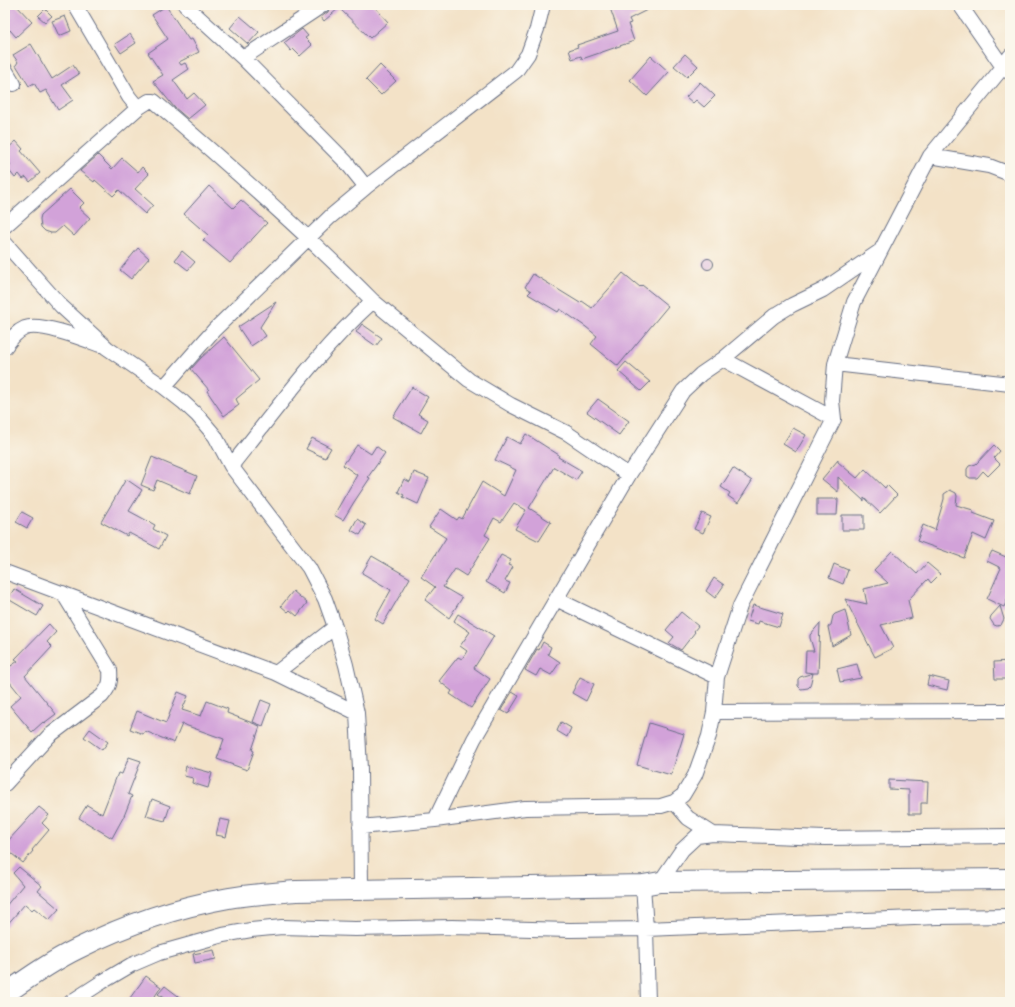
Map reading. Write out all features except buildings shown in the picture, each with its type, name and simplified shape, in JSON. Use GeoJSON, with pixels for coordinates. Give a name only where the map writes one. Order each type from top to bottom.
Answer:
{"type":"FeatureCollection","features":[{"type":"Feature","properties":{"kind":"main road"},"geometry":{"type":"LineString","coordinates":[[5,994],[42,969],[76,949],[146,919],[186,907],[230,898],[267,893],[296,891],[652,884],[1010,879]]}},
{"type":"Feature","properties":{"kind":"street"},"geometry":{"type":"LineString","coordinates":[[75,5],[129,97],[138,108]]}},
{"type":"Feature","properties":{"kind":"street"},"geometry":{"type":"LineString","coordinates":[[185,5],[243,58],[346,162],[366,187]]}},
{"type":"Feature","properties":{"kind":"street"},"geometry":{"type":"LineString","coordinates":[[243,58],[323,5]]}},
{"type":"Feature","properties":{"kind":"street"},"geometry":{"type":"LineString","coordinates":[[164,387],[214,330],[330,217],[366,187],[516,71],[528,54],[543,5]]}},
{"type":"Feature","properties":{"kind":"street"},"geometry":{"type":"LineString","coordinates":[[360,827],[435,820],[525,808],[661,806],[674,802],[683,795],[695,775],[709,736],[714,712],[717,677],[740,606],[834,419],[832,401],[835,364],[854,302],[930,156],[1008,65],[960,5]]}},
{"type":"Feature","properties":{"kind":"street"},"geometry":{"type":"LineString","coordinates":[[5,69],[14,84]]}},
{"type":"Feature","properties":{"kind":"street"},"geometry":{"type":"LineString","coordinates":[[5,226],[138,108],[149,100],[154,101],[241,176],[342,270],[372,301],[469,380],[511,405],[567,433],[629,475]]}},
{"type":"Feature","properties":{"kind":"street"},"geometry":{"type":"LineString","coordinates":[[930,156],[989,166],[1010,174]]}},
{"type":"Feature","properties":{"kind":"street"},"geometry":{"type":"LineString","coordinates":[[5,243],[61,306],[107,348],[164,387],[198,416],[215,436],[231,466],[309,568],[325,599],[335,627],[346,665],[357,713],[360,769],[361,890]]}},
{"type":"Feature","properties":{"kind":"street"},"geometry":{"type":"LineString","coordinates":[[435,820],[474,739],[629,475],[683,391],[700,374],[723,359],[774,316],[792,305],[823,290],[880,250]]}},
{"type":"Feature","properties":{"kind":"street"},"geometry":{"type":"LineString","coordinates":[[231,466],[309,369],[357,315],[372,301]]}},
{"type":"Feature","properties":{"kind":"street"},"geometry":{"type":"LineString","coordinates":[[5,347],[16,333],[27,328],[40,327],[77,337],[107,348]]}},
{"type":"Feature","properties":{"kind":"street"},"geometry":{"type":"LineString","coordinates":[[723,359],[834,419]]}},
{"type":"Feature","properties":{"kind":"street"},"geometry":{"type":"LineString","coordinates":[[835,364],[1010,384]]}},
{"type":"Feature","properties":{"kind":"street"},"geometry":{"type":"LineString","coordinates":[[5,572],[276,673],[357,713]]}},
{"type":"Feature","properties":{"kind":"street"},"geometry":{"type":"LineString","coordinates":[[5,784],[49,736],[102,696],[109,687],[111,677],[110,670],[63,593]]}},
{"type":"Feature","properties":{"kind":"street"},"geometry":{"type":"LineString","coordinates":[[556,599],[717,677]]}},
{"type":"Feature","properties":{"kind":"street"},"geometry":{"type":"LineString","coordinates":[[276,673],[335,627]]}},
{"type":"Feature","properties":{"kind":"street"},"geometry":{"type":"LineString","coordinates":[[714,712],[1010,711]]}},
{"type":"Feature","properties":{"kind":"street"},"geometry":{"type":"LineString","coordinates":[[674,802],[688,818],[713,834]]}},
{"type":"Feature","properties":{"kind":"street"},"geometry":{"type":"LineString","coordinates":[[648,1002],[646,929],[652,884],[682,850],[697,836],[713,834],[825,838],[1010,836]]}},
{"type":"Feature","properties":{"kind":"street"},"geometry":{"type":"LineString","coordinates":[[71,1002],[131,965],[159,953],[251,930],[282,927],[355,929],[452,927],[570,930],[646,929],[938,917],[1010,916]]}}]}
